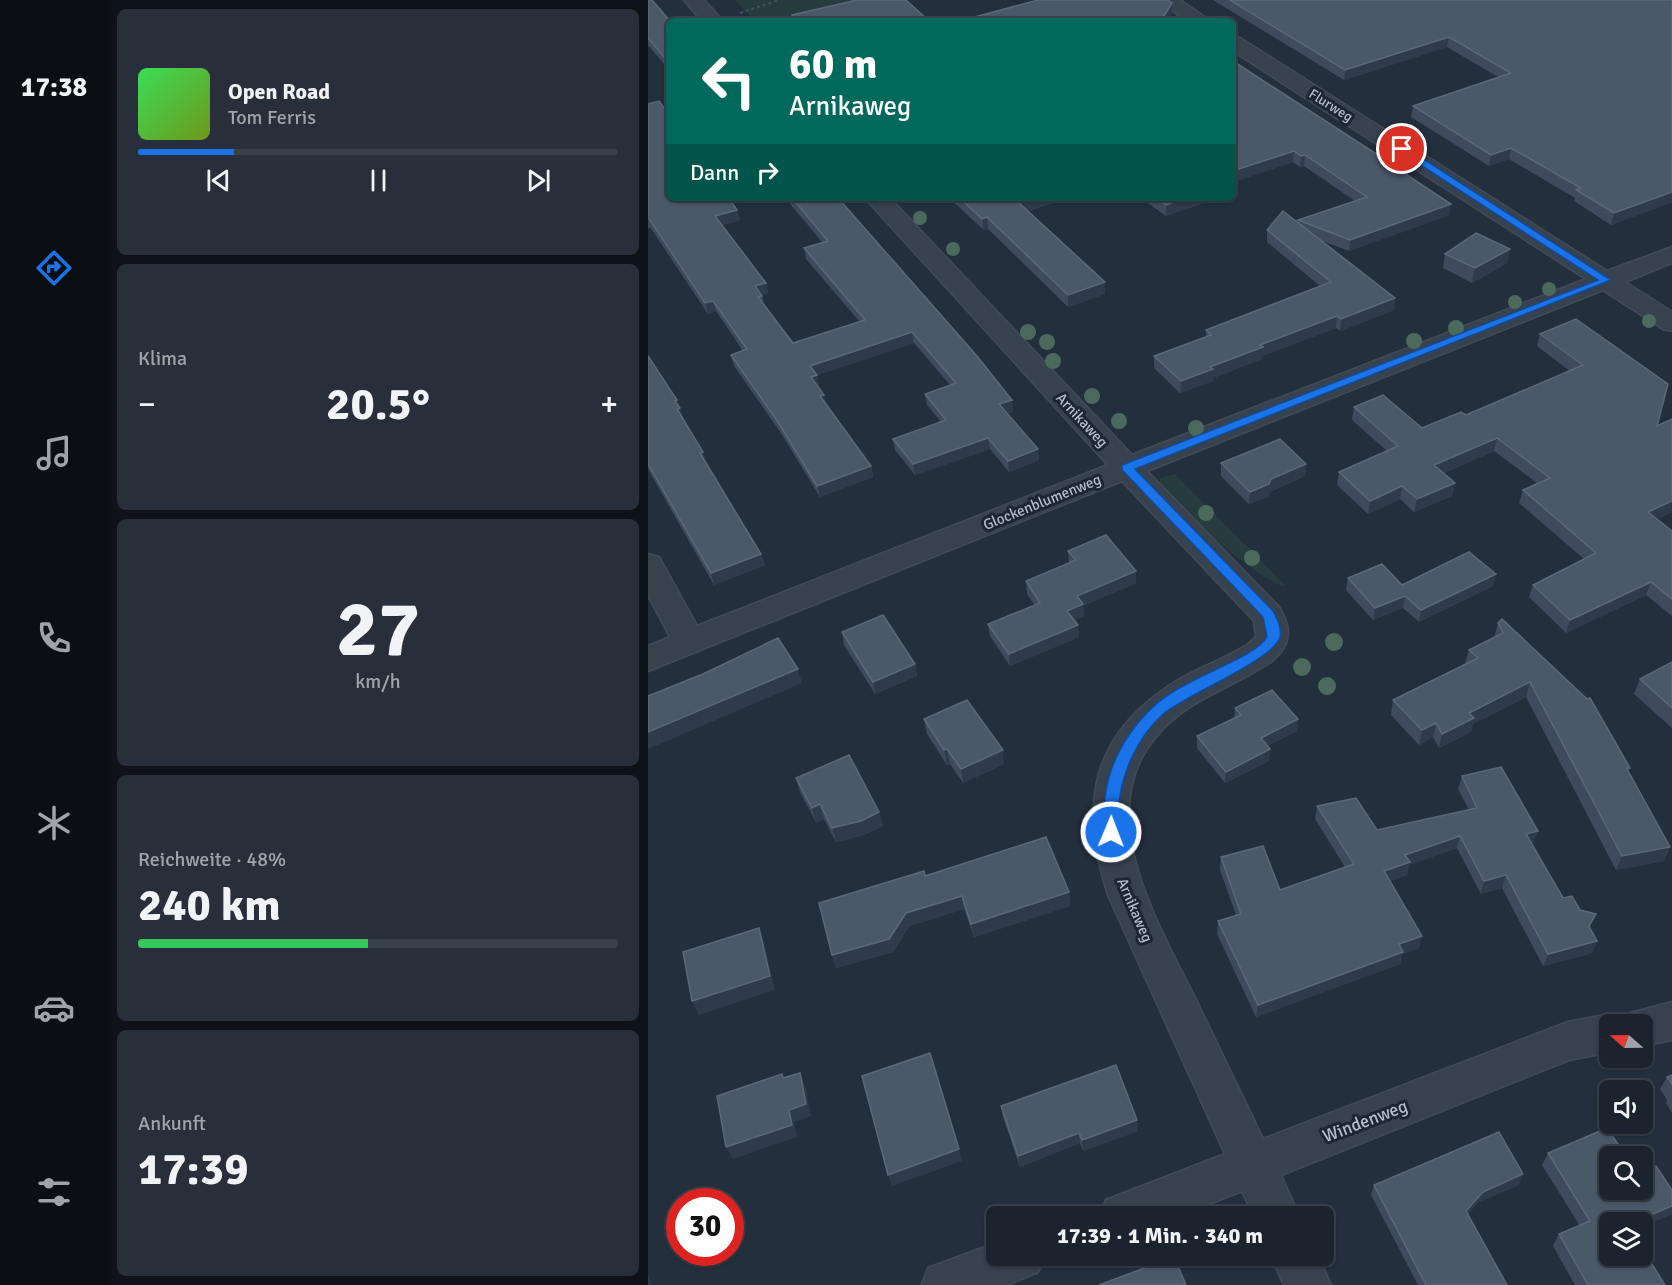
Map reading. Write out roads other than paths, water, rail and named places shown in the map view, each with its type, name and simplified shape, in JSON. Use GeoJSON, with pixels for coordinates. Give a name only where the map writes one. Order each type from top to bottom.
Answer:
{"type":"FeatureCollection","features":[{"type":"Feature","properties":{"kind":"street"},"geometry":{"type":"LineString","coordinates":[[694,0],[710,18]]}},
{"type":"Feature","properties":{"kind":"street"},"geometry":{"type":"LineString","coordinates":[[1173,3],[1203,0]]}},
{"type":"Feature","properties":{"kind":"street"},"geometry":{"type":"LineString","coordinates":[[1173,3],[1196,18]]}},
{"type":"Feature","properties":{"kind":"street","name":"Flurweg"},"geometry":{"type":"LineString","coordinates":[[1236,44],[1672,323]]}},
{"type":"Feature","properties":{"kind":"street","name":"Arnikaweg"},"geometry":{"type":"LineString","coordinates":[[880,201],[1127,468],[1268,615],[1273,626],[1273,637],[1268,646],[1245,661],[1176,697],[1156,713],[1141,730],[1127,753],[1114,781],[1111,807],[1111,832],[1117,867],[1133,911],[1272,1206]]}},
{"type":"Feature","properties":{"kind":"street","name":"Glockenblumenweg"},"geometry":{"type":"LineString","coordinates":[[648,659],[1672,254]]}},
{"type":"Feature","properties":{"kind":"street"},"geometry":{"type":"LineString","coordinates":[[648,565],[689,642]]}},
{"type":"Feature","properties":{"kind":"street"},"geometry":{"type":"LineString","coordinates":[[1653,1025],[1672,1021]]}},
{"type":"Feature","properties":{"kind":"street","name":"Windenweg"},"geometry":{"type":"LineString","coordinates":[[1148,1206],[1568,1041],[1599,1035]]}},
{"type":"Feature","properties":{"kind":"street"},"geometry":{"type":"LineString","coordinates":[[945,1285],[995,1266]]}},
{"type":"Feature","properties":{"kind":"street"},"geometry":{"type":"LineString","coordinates":[[1299,1266],[1308,1285]]}}]}
